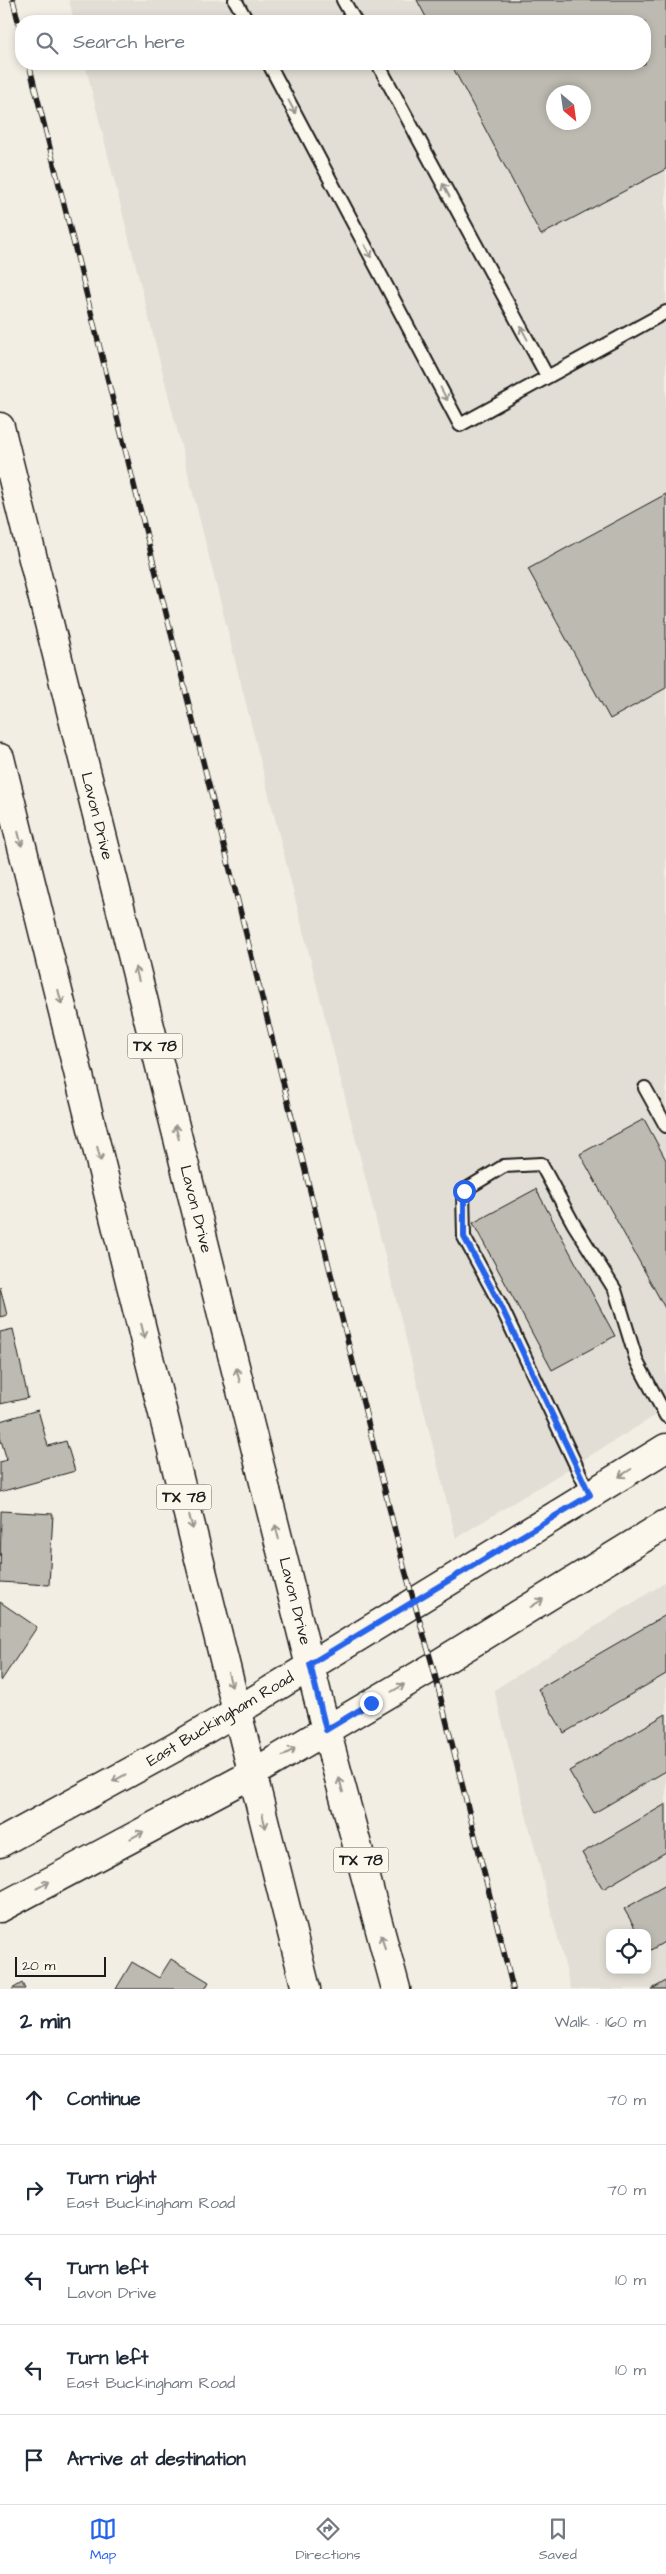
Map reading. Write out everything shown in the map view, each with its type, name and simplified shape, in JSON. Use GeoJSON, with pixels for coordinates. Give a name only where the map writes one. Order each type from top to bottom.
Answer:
{"type":"FeatureCollection","features":[{"type":"Feature","properties":{"kind":"main road","name":"Lavon Drive"},"geometry":{"type":"LineString","coordinates":[[0,427],[326,1730],[396,1989]]}},
{"type":"Feature","properties":{"kind":"main road","name":"TX 78"},"geometry":{"type":"LineString","coordinates":[[0,758],[306,1989]]}},
{"type":"Feature","properties":{"kind":"main road","name":"East Buckingham Road"},"geometry":{"type":"LineString","coordinates":[[0,1843],[238,1711],[310,1664],[666,1448]]}},
{"type":"Feature","properties":{"kind":"main road"},"geometry":{"type":"LineString","coordinates":[[0,1908],[252,1774],[433,1667],[666,1524]]}},
{"type":"Feature","properties":{"kind":"lane"},"geometry":{"type":"LineString","coordinates":[[235,0],[244,15]]}},
{"type":"Feature","properties":{"kind":"lane"},"geometry":{"type":"LineString","coordinates":[[343,0],[352,15]]}},
{"type":"Feature","properties":{"kind":"lane"},"geometry":{"type":"LineString","coordinates":[[272,70],[460,425],[666,312]]}},
{"type":"Feature","properties":{"kind":"lane"},"geometry":{"type":"LineString","coordinates":[[381,70],[547,376]]}},
{"type":"Feature","properties":{"kind":"lane"},"geometry":{"type":"LineString","coordinates":[[645,1088],[666,1126]]}},
{"type":"Feature","properties":{"kind":"lane"},"geometry":{"type":"LineString","coordinates":[[590,1495],[500,1304],[464,1237],[464,1191],[504,1166],[541,1164],[573,1223],[615,1290],[637,1362],[666,1416]]}},
{"type":"Feature","properties":{"kind":"shaded area"},"geometry":{"type":"Polygon","coordinates":[[[69,0],[666,0],[666,1409],[456,1538],[87,70],[651,70],[651,15],[73,15],[69,0]]]}},
{"type":"Feature","properties":{"kind":"shaded area"},"geometry":{"type":"Polygon","coordinates":[[[666,1582],[666,1989],[571,1989],[494,1690],[666,1582]]]}},
{"type":"Feature","properties":{"kind":"building"},"geometry":{"type":"Polygon","coordinates":[[[417,0],[666,0],[666,169],[541,235],[454,70],[651,70],[651,15],[425,15],[417,0]]]}},
{"type":"Feature","properties":{"kind":"building"},"geometry":{"type":"Polygon","coordinates":[[[666,494],[666,688],[610,719],[528,569],[666,494]]]}},
{"type":"Feature","properties":{"kind":"building"},"geometry":{"type":"Polygon","coordinates":[[[644,1119],[666,1160],[666,1310],[580,1154],[644,1119]]]}},
{"type":"Feature","properties":{"kind":"building"},"geometry":{"type":"Polygon","coordinates":[[[536,1189],[615,1336],[552,1370],[473,1223],[536,1189]]]}},
{"type":"Feature","properties":{"kind":"building"},"geometry":{"type":"Polygon","coordinates":[[[0,1287],[7,1315],[0,1317],[0,1287]]]}},
{"type":"Feature","properties":{"kind":"building"},"geometry":{"type":"Polygon","coordinates":[[[13,1329],[28,1398],[0,1404],[0,1332],[13,1329]]]}},
{"type":"Feature","properties":{"kind":"building"},"geometry":{"type":"Polygon","coordinates":[[[38,1410],[48,1446],[66,1441],[75,1471],[0,1492],[0,1462],[7,1460],[0,1437],[0,1421],[38,1410]]]}},
{"type":"Feature","properties":{"kind":"building"},"geometry":{"type":"Polygon","coordinates":[[[1,1511],[53,1514],[49,1585],[0,1582],[1,1511]]]}},
{"type":"Feature","properties":{"kind":"building"},"geometry":{"type":"Polygon","coordinates":[[[0,1602],[37,1627],[1,1681],[0,1680],[0,1602]]]}},
{"type":"Feature","properties":{"kind":"building"},"geometry":{"type":"Polygon","coordinates":[[[666,1615],[666,1674],[564,1733],[538,1689],[666,1615]]]}},
{"type":"Feature","properties":{"kind":"building"},"geometry":{"type":"Polygon","coordinates":[[[666,1714],[666,1771],[594,1813],[569,1771],[666,1714]]]}},
{"type":"Feature","properties":{"kind":"building"},"geometry":{"type":"Polygon","coordinates":[[[666,1804],[666,1852],[603,1889],[582,1853],[666,1804]]]}},
{"type":"Feature","properties":{"kind":"building"},"geometry":{"type":"Polygon","coordinates":[[[666,1885],[666,1941],[651,1950],[651,1929],[636,1929],[624,1909],[666,1885]]]}},
{"type":"Feature","properties":{"kind":"building"},"geometry":{"type":"Polygon","coordinates":[[[171,1959],[209,1982],[205,1989],[116,1989],[132,1962],[159,1978],[171,1959]]]}},
{"type":"Feature","properties":{"kind":"building"},"geometry":{"type":"Polygon","coordinates":[[[666,1981],[666,1989],[652,1989],[666,1981]]]}},
{"type":"Feature","properties":{"kind":"building"},"geometry":{"type":"Polygon","coordinates":[[[22,1983],[25,1989],[12,1989],[22,1983]]]}},
{"type":"Feature","properties":{"kind":"railway"},"geometry":{"type":"LineString","coordinates":[[13,0],[17,15]]}},
{"type":"Feature","properties":{"kind":"railway"},"geometry":{"type":"LineString","coordinates":[[30,70],[404,1567],[433,1667],[513,1989]]}},
{"type":"Feature","properties":{"kind":"route"},"geometry":{"type":"LineString","coordinates":[[371,1703],[326,1730],[310,1664],[590,1495],[500,1304],[464,1237],[464,1191]]}}]}
